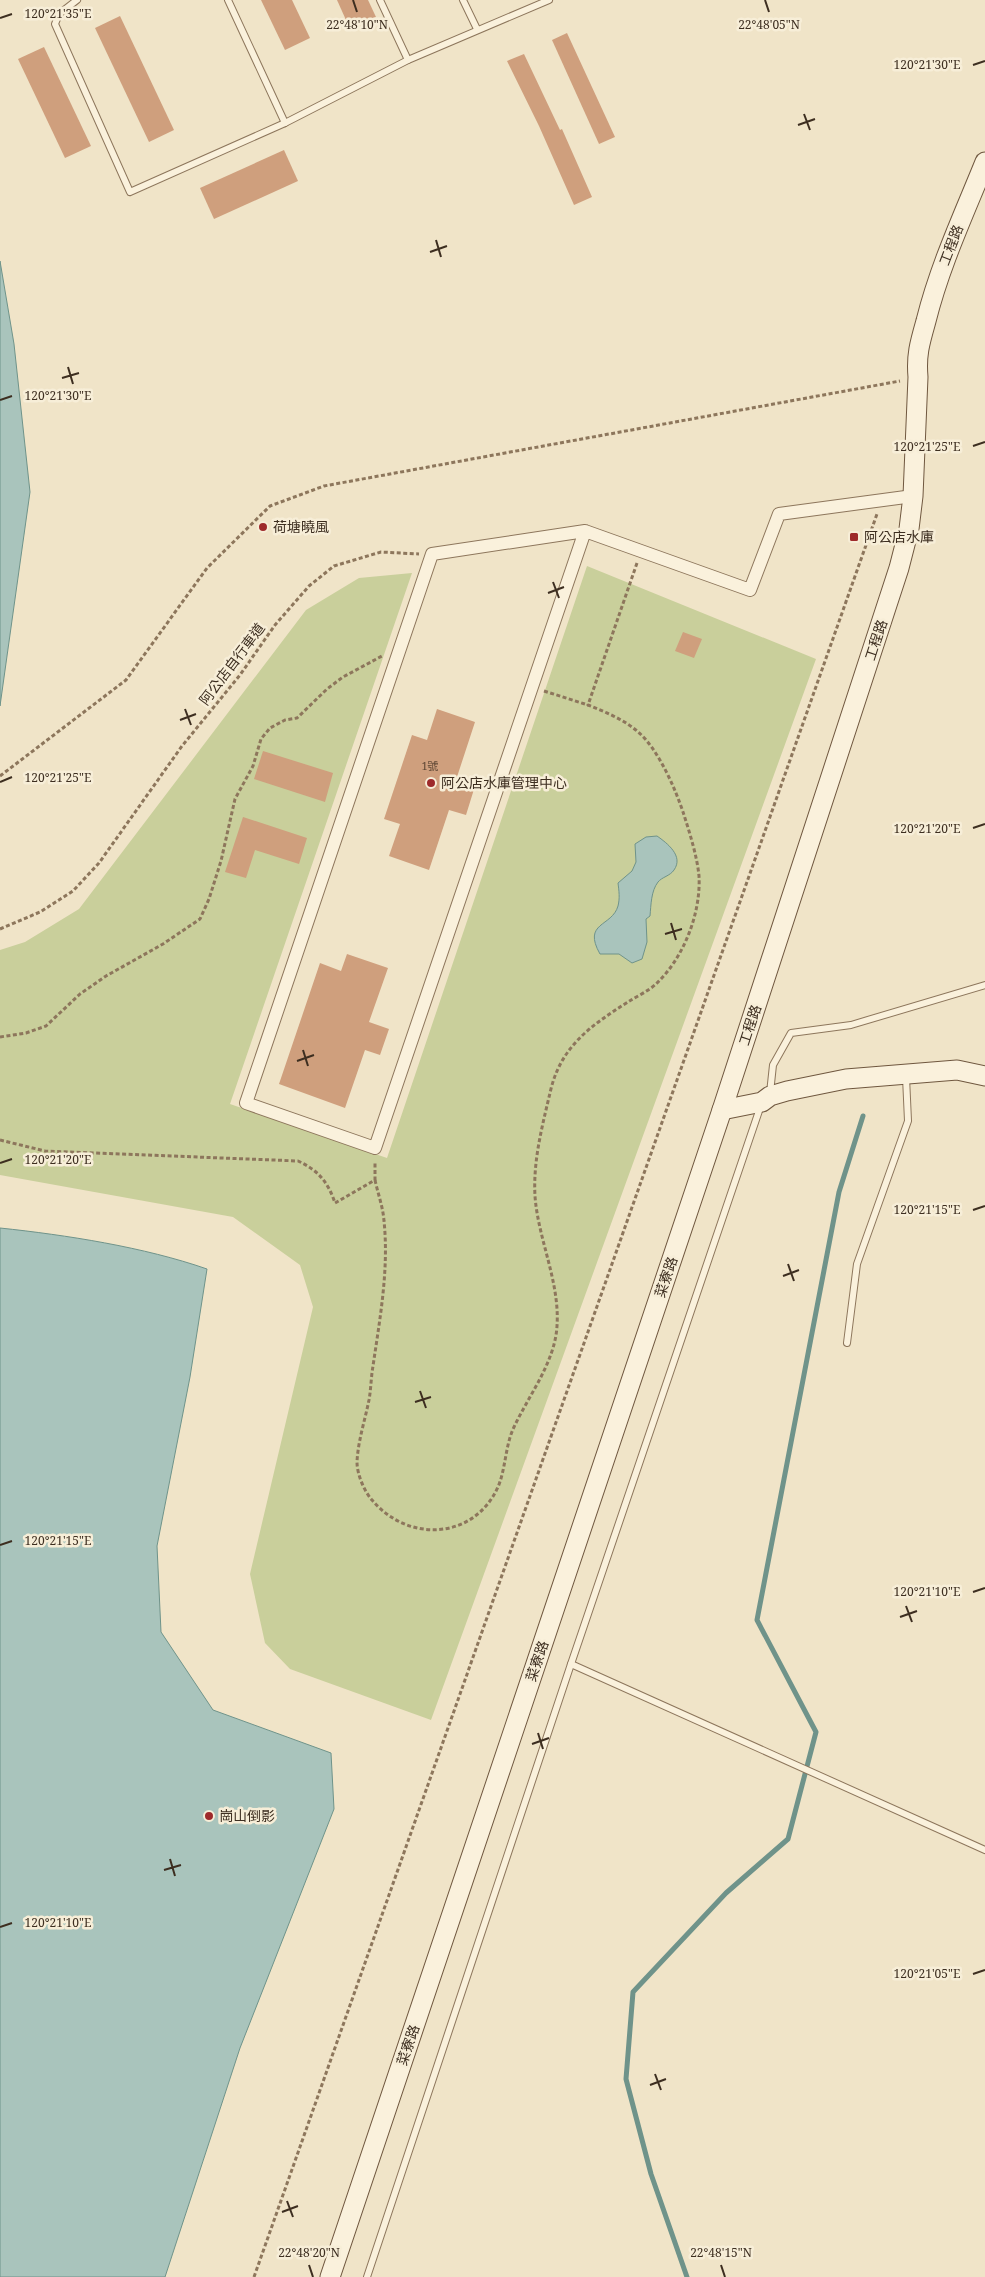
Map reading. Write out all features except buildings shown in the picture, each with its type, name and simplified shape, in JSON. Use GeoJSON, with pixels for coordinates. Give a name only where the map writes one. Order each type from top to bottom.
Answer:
{"type":"FeatureCollection","features":[{"type":"Feature","properties":{"kind":"street","name":"工程路"},"geometry":{"type":"LineString","coordinates":[[722,1110],[899,568],[909,529],[913,496],[918,377],[916,358],[931,298],[951,241],[985,162]]}},
{"type":"Feature","properties":{"kind":"street"},"geometry":{"type":"LineString","coordinates":[[585,531],[376,1148],[246,1103],[432,554],[585,531],[750,590],[779,514],[913,496]]}},
{"type":"Feature","properties":{"kind":"street"},"geometry":{"type":"LineString","coordinates":[[722,1110],[846,1079],[957,1070],[985,1076]]}},
{"type":"Feature","properties":{"kind":"street","name":"菜寮路"},"geometry":{"type":"LineString","coordinates":[[330,2277],[722,1110]]}},
{"type":"Feature","properties":{"kind":"lane"},"geometry":{"type":"LineString","coordinates":[[77,0],[59,14],[55,24],[130,192],[285,122],[408,60],[477,29],[549,0]]}},
{"type":"Feature","properties":{"kind":"lane"},"geometry":{"type":"LineString","coordinates":[[228,0],[285,122]]}},
{"type":"Feature","properties":{"kind":"lane"},"geometry":{"type":"LineString","coordinates":[[380,0],[408,60]]}},
{"type":"Feature","properties":{"kind":"lane"},"geometry":{"type":"LineString","coordinates":[[463,0],[477,29]]}},
{"type":"Feature","properties":{"kind":"lane"},"geometry":{"type":"LineString","coordinates":[[367,2277],[572,1664],[773,1097],[773,1065],[791,1033],[851,1025],[985,985]]}},
{"type":"Feature","properties":{"kind":"lane"},"geometry":{"type":"LineString","coordinates":[[847,1343],[856,1264],[908,1121],[906,1073]]}},
{"type":"Feature","properties":{"kind":"lane"},"geometry":{"type":"LineString","coordinates":[[572,1664],[752,1743],[985,1850]]}},
{"type":"Feature","properties":{"kind":"path"},"geometry":{"type":"LineString","coordinates":[[0,776],[126,680],[206,568],[270,506],[324,486],[918,377]]}},
{"type":"Feature","properties":{"kind":"path"},"geometry":{"type":"LineString","coordinates":[[254,2277],[882,499]]}},
{"type":"Feature","properties":{"kind":"path","name":"阿公店自行車道"},"geometry":{"type":"LineString","coordinates":[[0,929],[40,912],[73,892],[99,863],[182,746],[240,675],[275,625],[309,586],[334,566],[381,552],[432,554]]}},
{"type":"Feature","properties":{"kind":"path"},"geometry":{"type":"LineString","coordinates":[[588,705],[641,552]]}},
{"type":"Feature","properties":{"kind":"path"},"geometry":{"type":"LineString","coordinates":[[0,1037],[26,1033],[46,1026],[80,994],[106,976],[163,944],[200,919],[209,899],[221,861],[235,799],[253,766],[261,739],[270,728],[285,720],[297,718],[327,689],[357,668],[399,650]]}},
{"type":"Feature","properties":{"kind":"path"},"geometry":{"type":"LineString","coordinates":[[376,1148],[375,1180],[384,1217],[385,1273],[370,1397],[357,1465],[360,1478],[370,1498],[385,1512],[400,1522],[420,1529],[438,1530],[460,1526],[477,1516],[489,1503],[498,1486],[505,1467],[508,1439],[544,1369],[554,1344],[557,1324],[554,1296],[535,1198],[535,1164],[551,1088],[563,1056],[589,1028],[656,985],[677,958],[690,931],[697,900],[699,876],[690,836],[678,797],[664,766],[640,732],[611,715],[588,705],[531,687]]}},
{"type":"Feature","properties":{"kind":"path"},"geometry":{"type":"LineString","coordinates":[[0,1140],[45,1151],[298,1161],[312,1168],[326,1183],[335,1203],[375,1180]]}},
{"type":"Feature","properties":{"kind":"green space"},"geometry":{"type":"Polygon","coordinates":[[[587,566],[816,659],[431,1720],[290,1669],[265,1643],[250,1574],[313,1307],[300,1265],[233,1217],[0,1175],[0,950],[25,942],[79,909],[306,610],[359,578],[412,573],[230,1104],[387,1158],[587,566]]]}},
{"type":"Feature","properties":{"kind":"water"},"geometry":{"type":"Polygon","coordinates":[[[0,261],[14,344],[30,492],[0,706],[0,261]]]}},
{"type":"Feature","properties":{"kind":"water"},"geometry":{"type":"Polygon","coordinates":[[[657,836],[673,850],[676,855],[677,865],[672,872],[658,882],[654,890],[650,916],[646,919],[647,942],[642,959],[632,963],[619,954],[600,954],[595,944],[594,936],[596,930],[615,913],[619,897],[618,883],[632,871],[636,862],[635,844],[646,837],[657,836]]]}},
{"type":"Feature","properties":{"kind":"water"},"geometry":{"type":"Polygon","coordinates":[[[0,1228],[51,1234],[131,1248],[207,1269],[190,1377],[157,1546],[161,1632],[213,1710],[331,1753],[334,1809],[240,2048],[165,2277],[0,2277],[0,1228]]]}},
{"type":"Feature","properties":{"kind":"waterway"},"geometry":{"type":"LineString","coordinates":[[687,2277],[651,2174],[626,2079],[633,1992],[726,1893],[788,1839],[816,1732],[757,1620],[839,1192],[863,1116]]}},
{"type":"Feature","properties":{"kind":"place","name":"荷塘曉風"},"geometry":{"type":"Point","coordinates":[263,527]}},
{"type":"Feature","properties":{"kind":"place","name":"阿公店水庫"},"geometry":{"type":"Point","coordinates":[854,537]}},
{"type":"Feature","properties":{"kind":"place","name":"阿公店水庫管理中心"},"geometry":{"type":"Point","coordinates":[431,783]}},
{"type":"Feature","properties":{"kind":"place","name":"崗山倒影"},"geometry":{"type":"Point","coordinates":[209,1816]}}]}
